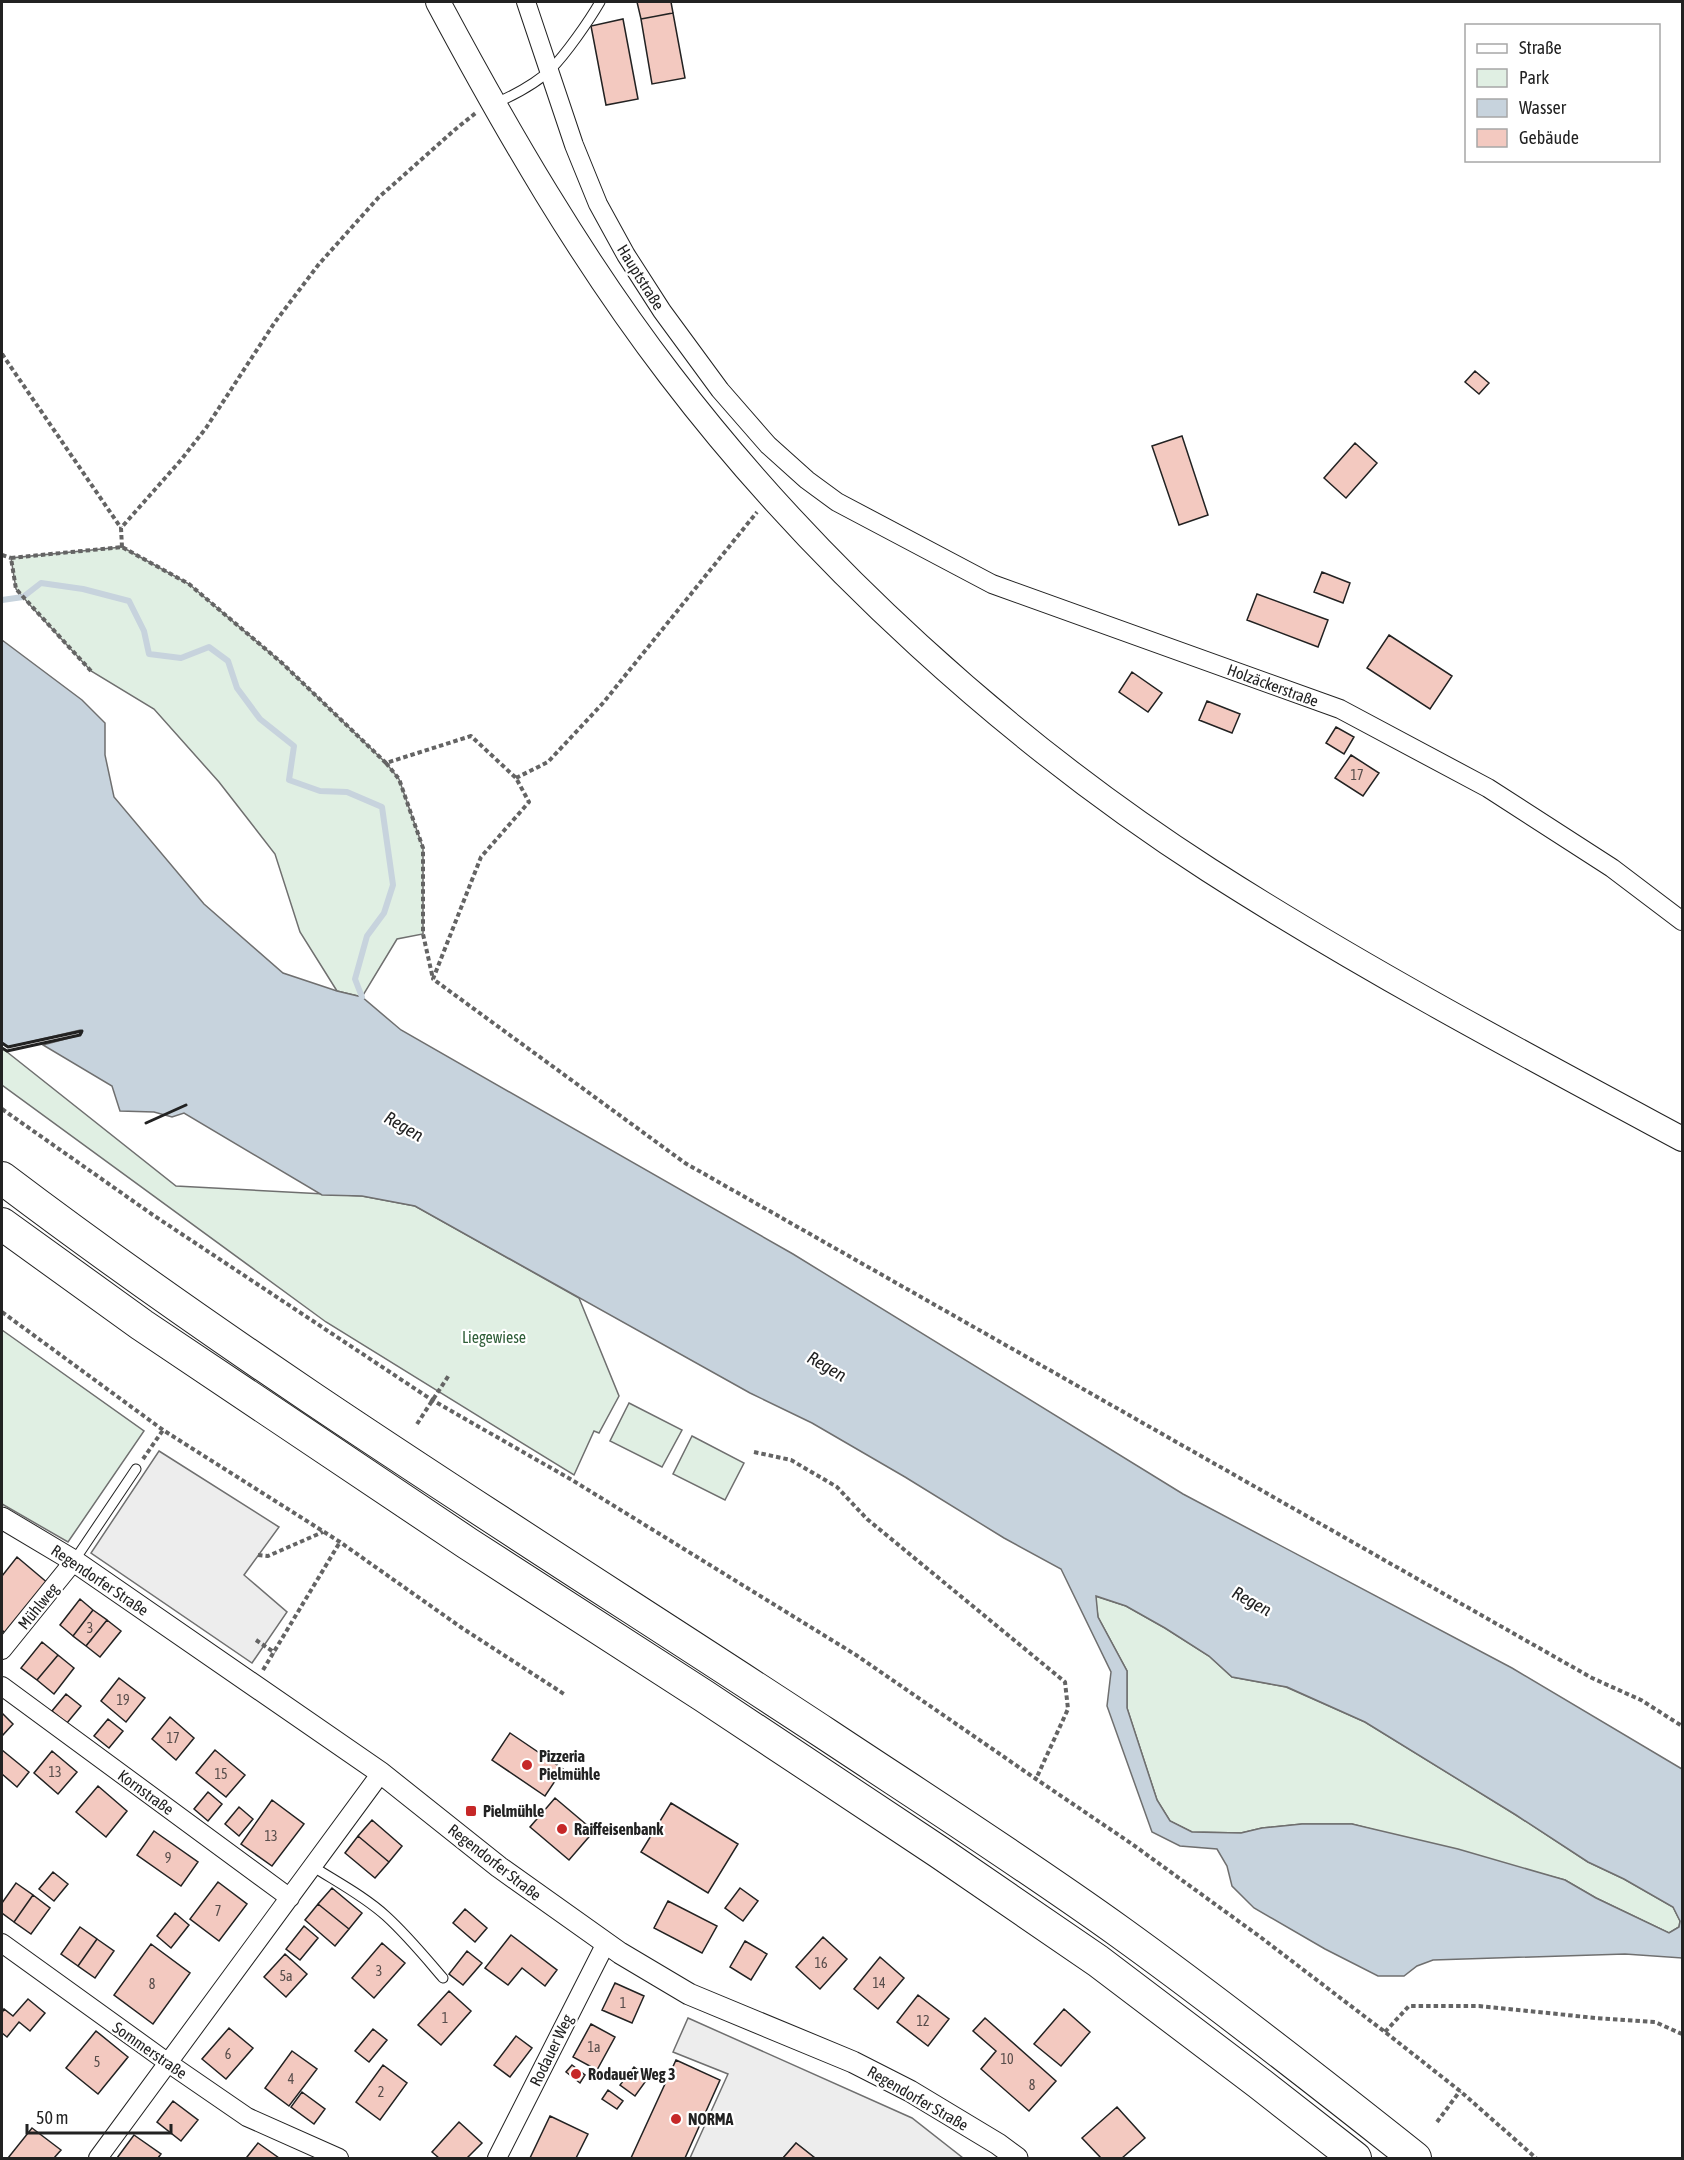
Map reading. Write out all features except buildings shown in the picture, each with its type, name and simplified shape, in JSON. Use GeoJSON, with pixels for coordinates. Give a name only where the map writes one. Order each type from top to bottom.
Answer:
{"type":"FeatureCollection","features":[{"type":"Feature","properties":{"kind":"highway"},"geometry":{"type":"LineString","coordinates":[[2,1178],[76,1234],[234,1346],[955,1819],[1118,1930],[1281,2052],[1415,2158]]}},
{"type":"Feature","properties":{"kind":"highway"},"geometry":{"type":"LineString","coordinates":[[2,1224],[142,1325],[467,1543],[704,1696],[939,1852],[1089,1955],[1355,2158]]}},
{"type":"Feature","properties":{"kind":"main road","name":"Hauptstraße"},"geometry":{"type":"LineString","coordinates":[[438,2],[493,104],[562,219],[617,303],[671,376],[726,444],[769,492],[864,592],[953,675],[1026,737],[1102,795],[1206,867],[1321,939],[1456,1017],[1683,1139]]}},
{"type":"Feature","properties":{"kind":"street","name":"Hauptstraße"},"geometry":{"type":"LineString","coordinates":[[526,2],[574,144],[598,204],[626,255],[662,311],[720,390],[768,445],[807,480],[837,502]]}},
{"type":"Feature","properties":{"kind":"street","name":"Holzäckerstraße"},"geometry":{"type":"LineString","coordinates":[[837,502],[992,584],[1340,709],[1488,788],[1612,868],[1683,921]]}},
{"type":"Feature","properties":{"kind":"street","name":"Regendorfer Straße"},"geometry":{"type":"LineString","coordinates":[[2,1518],[74,1562],[381,1773],[499,1867],[606,1943],[689,1994],[853,2062],[910,2091],[1017,2158]]}},
{"type":"Feature","properties":{"kind":"street","name":"Mühlweg"},"geometry":{"type":"LineString","coordinates":[[2,1650],[74,1562]]}},
{"type":"Feature","properties":{"kind":"street","name":"Kornstraße"},"geometry":{"type":"LineString","coordinates":[[2,1686],[290,1898]]}},
{"type":"Feature","properties":{"kind":"street"},"geometry":{"type":"LineString","coordinates":[[98,2158],[381,1773]]}},
{"type":"Feature","properties":{"kind":"street","name":"Sommerstraße"},"geometry":{"type":"LineString","coordinates":[[2,1943],[247,2117],[339,2158]]}},
{"type":"Feature","properties":{"kind":"street","name":"Rodauer Weg"},"geometry":{"type":"LineString","coordinates":[[497,2158],[606,1943]]}},
{"type":"Feature","properties":{"kind":"lane"},"geometry":{"type":"LineString","coordinates":[[493,104],[514,95],[550,70],[600,2]]}},
{"type":"Feature","properties":{"kind":"lane"},"geometry":{"type":"LineString","coordinates":[[74,1562],[136,1469]]}},
{"type":"Feature","properties":{"kind":"lane"},"geometry":{"type":"LineString","coordinates":[[312,1866],[385,1915],[443,1978]]}},
{"type":"Feature","properties":{"kind":"path"},"geometry":{"type":"LineString","coordinates":[[121,528],[206,428],[275,322],[319,264],[378,198],[475,113],[493,104]]}},
{"type":"Feature","properties":{"kind":"path"},"geometry":{"type":"LineString","coordinates":[[2,354],[121,528],[122,547]]}},
{"type":"Feature","properties":{"kind":"path"},"geometry":{"type":"LineString","coordinates":[[516,778],[548,762],[603,703],[769,492]]}},
{"type":"Feature","properties":{"kind":"path"},"geometry":{"type":"LineString","coordinates":[[2,555],[11,558],[122,547],[189,584],[282,663],[386,763],[399,779],[423,848],[423,934],[433,979],[685,1162],[1592,1678],[1641,1700],[1683,1726]]}},
{"type":"Feature","properties":{"kind":"path"},"geometry":{"type":"LineString","coordinates":[[11,558],[16,589],[91,671]]}},
{"type":"Feature","properties":{"kind":"path"},"geometry":{"type":"LineString","coordinates":[[386,763],[471,736],[516,778],[529,802],[481,857],[433,979]]}},
{"type":"Feature","properties":{"kind":"path"},"geometry":{"type":"LineString","coordinates":[[2,1108],[153,1215],[432,1401],[572,1480],[856,1655],[1141,1851],[1250,1930],[1460,2091],[1536,2158]]}},
{"type":"Feature","properties":{"kind":"path"},"geometry":{"type":"LineString","coordinates":[[2,1312],[163,1430],[340,1542],[462,1628],[564,1694]]}},
{"type":"Feature","properties":{"kind":"path"},"geometry":{"type":"LineString","coordinates":[[417,1424],[449,1375]]}},
{"type":"Feature","properties":{"kind":"path"},"geometry":{"type":"LineString","coordinates":[[136,1469],[163,1430]]}},
{"type":"Feature","properties":{"kind":"path"},"geometry":{"type":"LineString","coordinates":[[754,1452],[791,1460],[837,1487],[867,1519],[1065,1682],[1068,1709],[1036,1779]]}},
{"type":"Feature","properties":{"kind":"path"},"geometry":{"type":"LineString","coordinates":[[258,1555],[268,1556],[324,1532]]}},
{"type":"Feature","properties":{"kind":"path"},"geometry":{"type":"LineString","coordinates":[[253,1685],[275,1653],[340,1542]]}},
{"type":"Feature","properties":{"kind":"path"},"geometry":{"type":"LineString","coordinates":[[256,1640],[275,1653]]}},
{"type":"Feature","properties":{"kind":"path"},"geometry":{"type":"LineString","coordinates":[[1385,2032],[1409,2006],[1479,2006],[1655,2022],[1683,2034]]}},
{"type":"Feature","properties":{"kind":"path"},"geometry":{"type":"LineString","coordinates":[[1437,2122],[1460,2091]]}},
{"type":"Feature","properties":{"kind":"green space"},"geometry":{"type":"Polygon","coordinates":[[[122,547],[189,584],[282,663],[386,763],[399,779],[423,848],[423,934],[397,939],[362,997],[337,991],[300,932],[275,854],[219,782],[154,709],[91,671],[16,589],[11,558],[122,547]]]}},
{"type":"Feature","properties":{"kind":"green space","name":"Liegewiese"},"geometry":{"type":"Polygon","coordinates":[[[2,1048],[176,1186],[362,1196],[415,1206],[579,1298],[619,1396],[599,1433],[594,1431],[574,1475],[326,1322],[2,1085],[2,1048]]]}},
{"type":"Feature","properties":{"kind":"green space"},"geometry":{"type":"Polygon","coordinates":[[[2,1330],[144,1431],[68,1542],[2,1504],[2,1330]]]}},
{"type":"Feature","properties":{"kind":"green space"},"geometry":{"type":"Polygon","coordinates":[[[629,1403],[682,1430],[662,1467],[610,1441],[629,1403]]]}},
{"type":"Feature","properties":{"kind":"green space"},"geometry":{"type":"Polygon","coordinates":[[[692,1436],[744,1463],[725,1500],[673,1474],[692,1436]]]}},
{"type":"Feature","properties":{"kind":"green space"},"geometry":{"type":"Polygon","coordinates":[[[1095,1596],[1126,1606],[1165,1628],[1209,1656],[1232,1677],[1286,1687],[1365,1722],[1588,1862],[1624,1879],[1673,1907],[1680,1921],[1679,1927],[1669,1933],[1596,1898],[1565,1880],[1352,1824],[1302,1824],[1262,1828],[1241,1833],[1192,1832],[1170,1821],[1157,1800],[1127,1708],[1127,1671],[1098,1617],[1095,1596]]]}},
{"type":"Feature","properties":{"kind":"shaded area"},"geometry":{"type":"Polygon","coordinates":[[[159,1451],[279,1527],[244,1575],[287,1612],[252,1663],[91,1553],[159,1451]]]}},
{"type":"Feature","properties":{"kind":"shaded area"},"geometry":{"type":"Polygon","coordinates":[[[688,2018],[912,2118],[963,2158],[815,2158],[796,2143],[783,2158],[690,2158],[728,2074],[673,2052],[688,2018]]]}},
{"type":"Feature","properties":{"kind":"water","name":"Regen"},"geometry":{"type":"Polygon","coordinates":[[[2,640],[82,700],[105,723],[105,755],[114,797],[204,904],[283,973],[362,997],[401,1030],[793,1254],[1183,1494],[1512,1668],[1682,1769],[1682,1958],[1625,1954],[1433,1960],[1417,1966],[1404,1976],[1378,1976],[1325,1949],[1254,1908],[1232,1886],[1227,1866],[1217,1849],[1180,1846],[1152,1832],[1107,1706],[1111,1672],[1061,1569],[1004,1538],[812,1423],[750,1393],[415,1206],[362,1196],[322,1195],[184,1113],[172,1117],[154,1112],[120,1111],[112,1086],[43,1045],[80,1035],[82,1033],[80,1030],[8,1047],[2,1043],[2,640]],[[1096,1596],[1098,1617],[1127,1671],[1127,1708],[1157,1800],[1170,1821],[1192,1832],[1241,1833],[1262,1828],[1302,1824],[1352,1824],[1458,1849],[1565,1880],[1596,1898],[1669,1933],[1679,1927],[1680,1921],[1673,1907],[1624,1879],[1588,1862],[1365,1722],[1287,1687],[1232,1677],[1209,1656],[1126,1606],[1096,1596]]]}},
{"type":"Feature","properties":{"kind":"waterway"},"geometry":{"type":"LineString","coordinates":[[2,600],[23,597],[41,583],[83,589],[129,601],[144,631],[149,654],[181,658],[209,647],[228,661],[237,688],[260,719],[294,746],[289,780],[320,791],[347,792],[382,807],[393,885],[384,913],[367,936],[355,979],[362,997]]}},
{"type":"Feature","properties":{"kind":"wall"},"geometry":{"type":"LineString","coordinates":[[2,1043],[8,1047],[82,1031],[80,1035],[7,1051],[2,1048]]}},
{"type":"Feature","properties":{"kind":"wall"},"geometry":{"type":"LineString","coordinates":[[146,1123],[186,1105]]}},
{"type":"Feature","properties":{"kind":"place","name":"Pizzeria Pielmühle"},"geometry":{"type":"Point","coordinates":[527,1765]}},
{"type":"Feature","properties":{"kind":"place","name":"Pielmühle"},"geometry":{"type":"Point","coordinates":[471,1811]}},
{"type":"Feature","properties":{"kind":"place","name":"Raiffeisenbank"},"geometry":{"type":"Point","coordinates":[562,1829]}},
{"type":"Feature","properties":{"kind":"place","name":"Rodauer Weg 3"},"geometry":{"type":"Point","coordinates":[576,2074]}},
{"type":"Feature","properties":{"kind":"place","name":"NORMA"},"geometry":{"type":"Point","coordinates":[676,2119]}}]}
